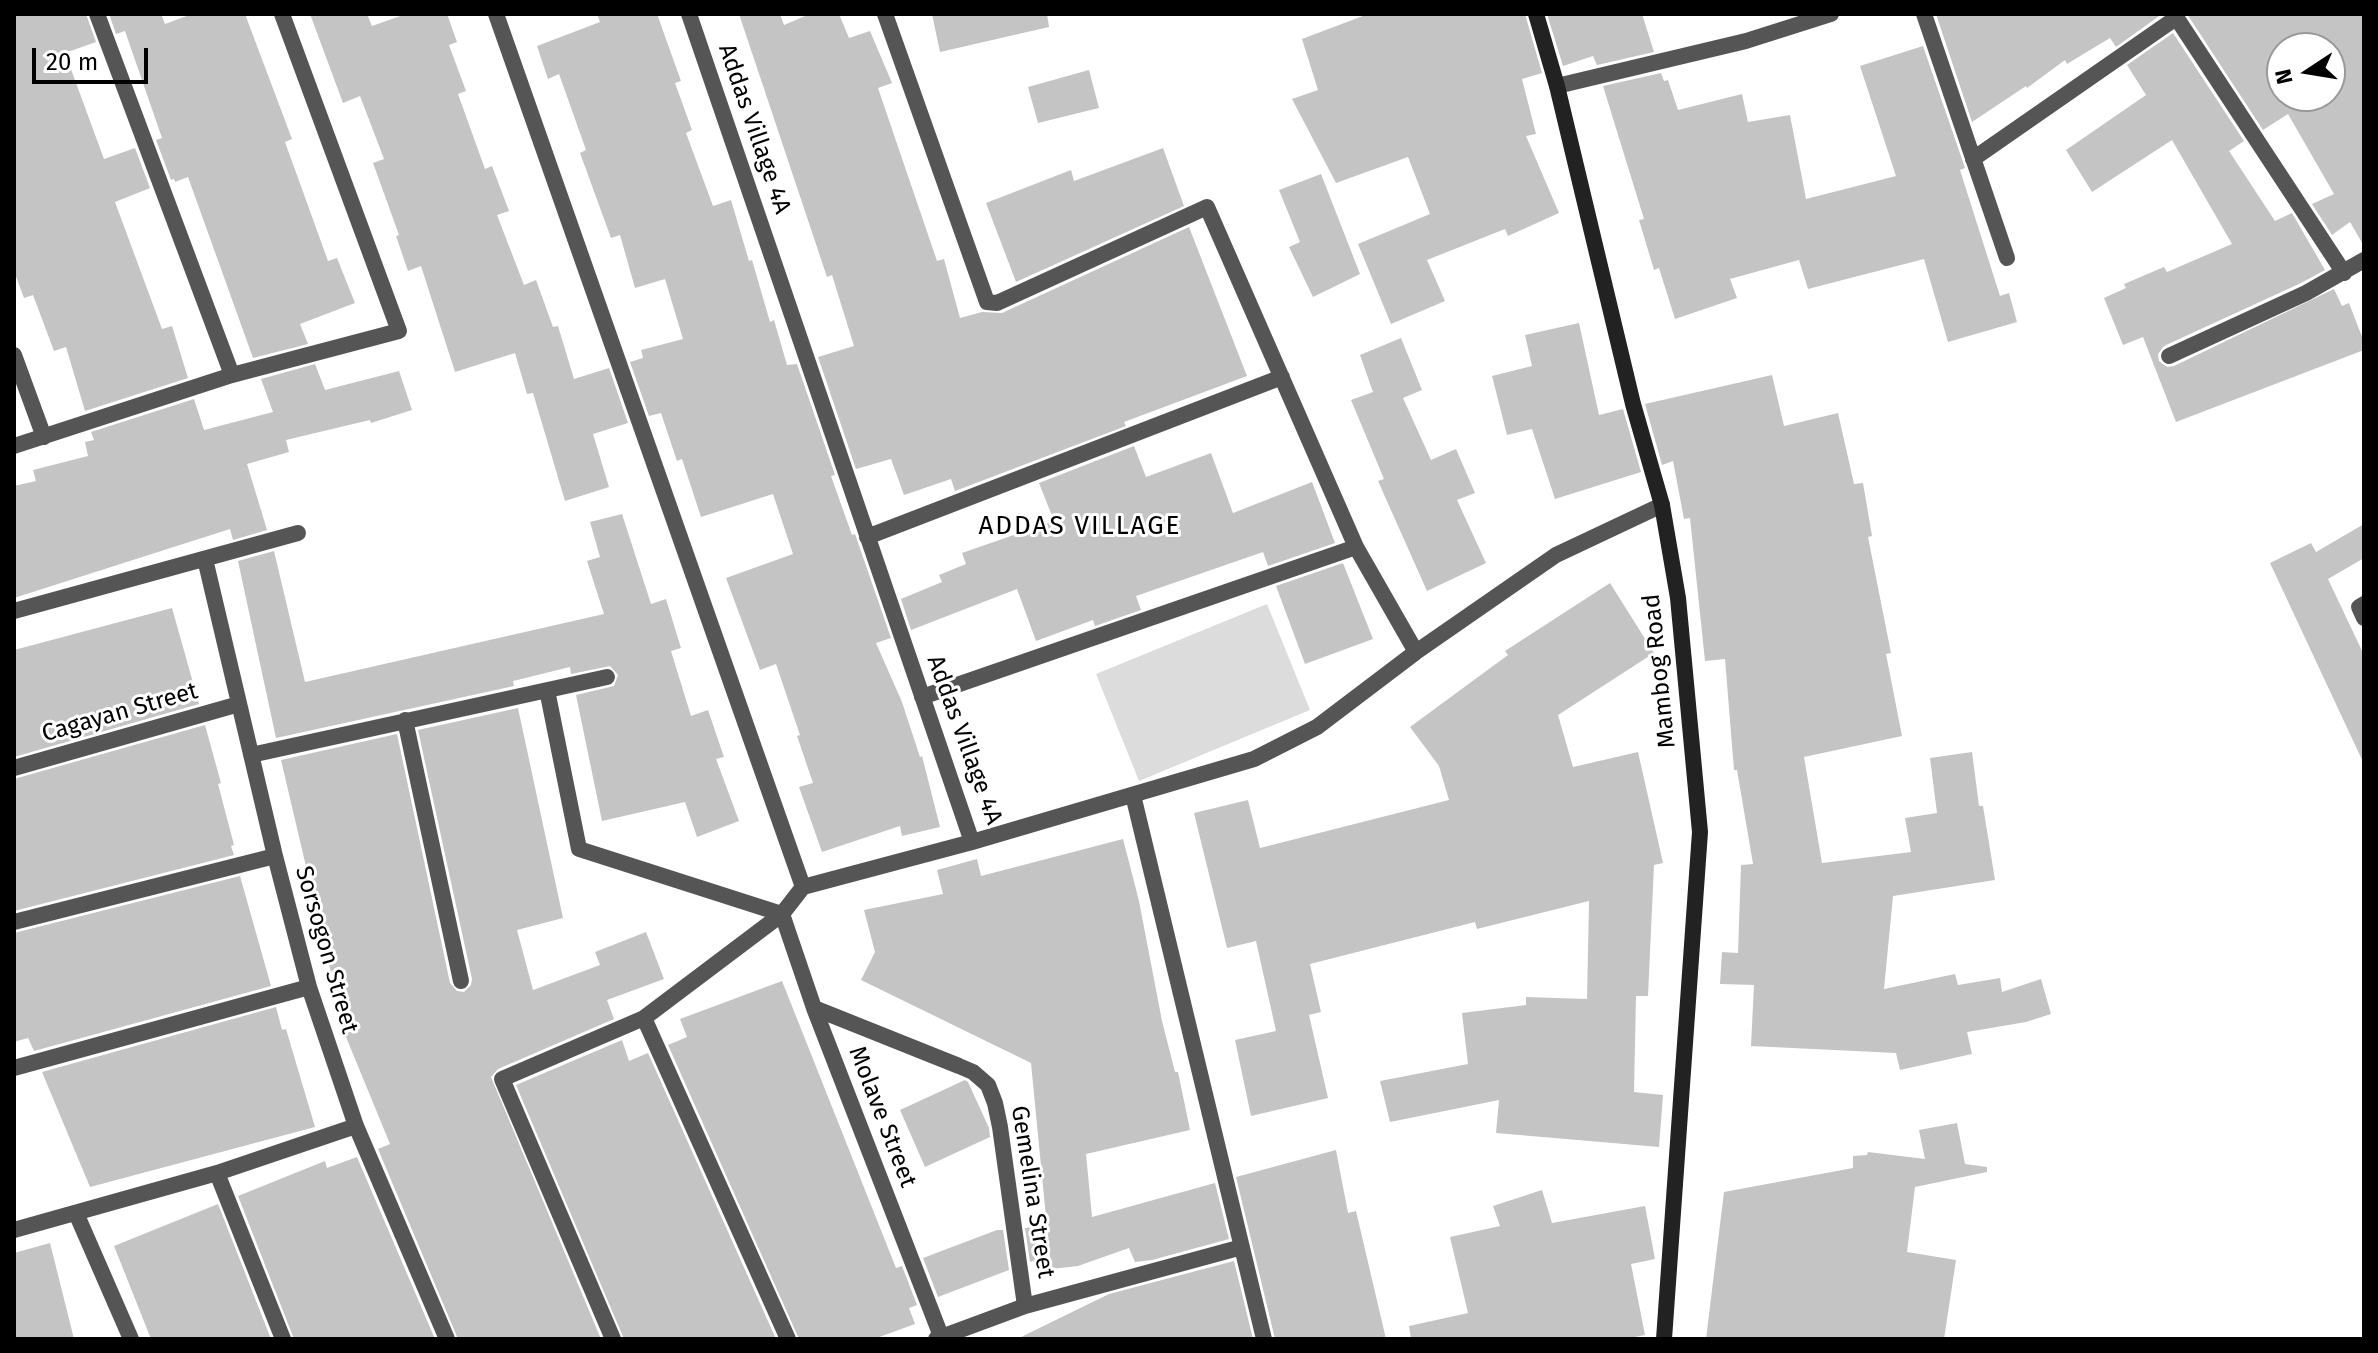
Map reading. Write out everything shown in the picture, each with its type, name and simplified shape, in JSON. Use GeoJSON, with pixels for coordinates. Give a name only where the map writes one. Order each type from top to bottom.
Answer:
{"type":"FeatureCollection","features":[{"type":"Feature","properties":{"kind":"main road","name":"Mambog Road"},"geometry":{"type":"LineString","coordinates":[[1536,14],[1557,86],[1633,404],[1662,505],[1678,598],[1700,832],[1664,1339]]}},
{"type":"Feature","properties":{"kind":"street"},"geometry":{"type":"LineString","coordinates":[[97,14],[232,375]]}},
{"type":"Feature","properties":{"kind":"street"},"geometry":{"type":"LineString","coordinates":[[14,446],[232,375],[399,331],[282,14]]}},
{"type":"Feature","properties":{"kind":"street"},"geometry":{"type":"LineString","coordinates":[[496,14],[803,887]]}},
{"type":"Feature","properties":{"kind":"street","name":"Addas Village 4A"},"geometry":{"type":"LineString","coordinates":[[689,14],[972,842],[1254,759],[1317,727],[1416,652],[1556,555],[1662,505]]}},
{"type":"Feature","properties":{"kind":"street"},"geometry":{"type":"LineString","coordinates":[[885,14],[987,302],[997,303],[1207,207],[1356,547],[1416,652]]}},
{"type":"Feature","properties":{"kind":"street"},"geometry":{"type":"LineString","coordinates":[[1557,86],[1746,41],[1831,14]]}},
{"type":"Feature","properties":{"kind":"street"},"geometry":{"type":"LineString","coordinates":[[1924,14],[2007,258]]}},
{"type":"Feature","properties":{"kind":"street"},"geometry":{"type":"LineString","coordinates":[[1973,159],[2175,16],[2344,273]]}},
{"type":"Feature","properties":{"kind":"street"},"geometry":{"type":"LineString","coordinates":[[2169,356],[2306,293],[2364,260]]}},
{"type":"Feature","properties":{"kind":"street"},"geometry":{"type":"LineString","coordinates":[[14,355],[44,437]]}},
{"type":"Feature","properties":{"kind":"street"},"geometry":{"type":"LineString","coordinates":[[867,537],[1282,377]]}},
{"type":"Feature","properties":{"kind":"street"},"geometry":{"type":"LineString","coordinates":[[14,611],[298,533]]}},
{"type":"Feature","properties":{"kind":"street"},"geometry":{"type":"LineString","coordinates":[[922,697],[1356,547]]}},
{"type":"Feature","properties":{"kind":"street","name":"Sorsogon Street"},"geometry":{"type":"LineString","coordinates":[[205,559],[309,987],[356,1126],[447,1339]]}},
{"type":"Feature","properties":{"kind":"street"},"geometry":{"type":"LineString","coordinates":[[2364,604],[2359,607],[2364,618]]}},
{"type":"Feature","properties":{"kind":"street"},"geometry":{"type":"LineString","coordinates":[[251,755],[607,677]]}},
{"type":"Feature","properties":{"kind":"street"},"geometry":{"type":"LineString","coordinates":[[547,690],[579,849],[782,914]]}},
{"type":"Feature","properties":{"kind":"street","name":"Cagayan Street"},"geometry":{"type":"LineString","coordinates":[[14,768],[239,704]]}},
{"type":"Feature","properties":{"kind":"street"},"geometry":{"type":"LineString","coordinates":[[405,720],[461,981]]}},
{"type":"Feature","properties":{"kind":"street"},"geometry":{"type":"LineString","coordinates":[[1133,795],[1264,1339]]}},
{"type":"Feature","properties":{"kind":"street"},"geometry":{"type":"LineString","coordinates":[[613,1339],[502,1079],[644,1018],[782,914],[803,887],[972,842]]}},
{"type":"Feature","properties":{"kind":"street"},"geometry":{"type":"LineString","coordinates":[[14,922],[275,856]]}},
{"type":"Feature","properties":{"kind":"street","name":"Molave Street"},"geometry":{"type":"LineString","coordinates":[[782,914],[814,1008],[938,1338]]}},
{"type":"Feature","properties":{"kind":"street"},"geometry":{"type":"LineString","coordinates":[[14,1068],[309,987]]}},
{"type":"Feature","properties":{"kind":"street","name":"Gemelina Street"},"geometry":{"type":"LineString","coordinates":[[814,1008],[973,1072],[988,1085],[1000,1127],[1025,1306]]}},
{"type":"Feature","properties":{"kind":"street"},"geometry":{"type":"LineString","coordinates":[[644,1018],[788,1339]]}},
{"type":"Feature","properties":{"kind":"street"},"geometry":{"type":"LineString","coordinates":[[14,1230],[217,1173],[356,1126]]}},
{"type":"Feature","properties":{"kind":"street"},"geometry":{"type":"LineString","coordinates":[[217,1173],[283,1339]]}},
{"type":"Feature","properties":{"kind":"street"},"geometry":{"type":"LineString","coordinates":[[76,1213],[125,1338]]}},
{"type":"Feature","properties":{"kind":"street"},"geometry":{"type":"LineString","coordinates":[[938,1338],[1025,1306],[1242,1247]]}},
{"type":"Feature","properties":{"kind":"shaded area"},"geometry":{"type":"Polygon","coordinates":[[[1267,604],[1310,710],[1139,781],[1096,674],[1267,604]]]}},
{"type":"Feature","properties":{"kind":"building"},"geometry":{"type":"Polygon","coordinates":[[[14,14],[86,14],[96,42],[65,53],[104,159],[135,148],[150,188],[115,202],[162,329],[172,326],[188,378],[85,411],[66,347],[54,351],[33,295],[24,298],[14,271],[14,14]]]}},
{"type":"Feature","properties":{"kind":"building"},"geometry":{"type":"Polygon","coordinates":[[[109,14],[161,14],[165,24],[192,14],[245,14],[292,139],[285,142],[328,261],[337,258],[355,303],[300,324],[308,344],[253,358],[188,177],[175,182],[171,180],[156,140],[162,138],[125,31],[116,34],[109,14]]]}},
{"type":"Feature","properties":{"kind":"building"},"geometry":{"type":"Polygon","coordinates":[[[310,14],[367,14],[372,26],[406,14],[447,14],[457,42],[449,45],[466,91],[458,94],[485,169],[492,166],[509,211],[497,215],[524,285],[536,280],[553,327],[558,326],[574,379],[609,368],[628,423],[593,434],[609,487],[565,501],[533,393],[527,394],[515,353],[455,372],[421,266],[408,271],[396,236],[399,235],[373,163],[384,159],[360,96],[343,103],[310,14]]]}},
{"type":"Feature","properties":{"kind":"building"},"geometry":{"type":"Polygon","coordinates":[[[597,14],[657,14],[681,81],[675,83],[692,130],[686,133],[713,206],[731,200],[749,261],[752,260],[770,322],[774,320],[787,365],[797,364],[835,475],[831,476],[891,638],[876,643],[922,756],[940,827],[902,836],[900,826],[822,852],[799,787],[813,783],[776,664],[760,670],[726,578],[793,554],[773,494],[701,517],[682,459],[677,461],[661,413],[649,416],[630,362],[643,358],[641,350],[683,339],[665,279],[635,288],[620,235],[611,238],[580,153],[586,150],[559,74],[548,79],[537,46],[600,22],[597,14]]]}},
{"type":"Feature","properties":{"kind":"building"},"geometry":{"type":"Polygon","coordinates":[[[739,14],[780,14],[784,25],[810,14],[839,14],[849,38],[870,31],[892,83],[878,88],[937,261],[944,259],[960,318],[982,312],[1002,313],[1189,227],[1247,376],[955,491],[951,479],[904,495],[891,459],[856,469],[818,357],[854,346],[832,275],[827,277],[739,14]]]}},
{"type":"Feature","properties":{"kind":"building"},"geometry":{"type":"Polygon","coordinates":[[[932,14],[1047,14],[1049,27],[940,52],[932,14]]]}},
{"type":"Feature","properties":{"kind":"building"},"geometry":{"type":"Polygon","coordinates":[[[1368,14],[1525,14],[1542,73],[1522,79],[1536,134],[1526,136],[1559,213],[1508,236],[1505,229],[1427,260],[1445,301],[1391,324],[1358,244],[1430,214],[1408,157],[1336,183],[1292,99],[1318,90],[1302,39],[1368,14]]]}},
{"type":"Feature","properties":{"kind":"building"},"geometry":{"type":"Polygon","coordinates":[[[1547,14],[1642,14],[1654,52],[1597,65],[1593,56],[1563,66],[1547,14]]]}},
{"type":"Feature","properties":{"kind":"building"},"geometry":{"type":"Polygon","coordinates":[[[1936,14],[2162,14],[2116,47],[2110,38],[2067,64],[2065,60],[1972,122],[1936,14]]]}},
{"type":"Feature","properties":{"kind":"building"},"geometry":{"type":"Polygon","coordinates":[[[2187,14],[2364,14],[2364,246],[2350,222],[2332,235],[2312,204],[2334,194],[2288,114],[2263,130],[2187,14]]]}},
{"type":"Feature","properties":{"kind":"building"},"geometry":{"type":"Polygon","coordinates":[[[2173,33],[2244,141],[2229,151],[2275,221],[2292,213],[2325,270],[2164,346],[2158,354],[2159,361],[2167,367],[2174,366],[2334,289],[2342,306],[2349,303],[2364,342],[2364,350],[2176,422],[2143,337],[2123,345],[2104,298],[2126,288],[2124,284],[2164,267],[2167,272],[2232,244],[2172,140],[2092,192],[2066,150],[2146,95],[2127,65],[2173,33]]]}},
{"type":"Feature","properties":{"kind":"building"},"geometry":{"type":"Polygon","coordinates":[[[1923,46],[1965,168],[1960,170],[2000,296],[2009,293],[2017,322],[1948,342],[1924,259],[1808,289],[1799,260],[1730,279],[1737,298],[1675,319],[1659,268],[1654,270],[1639,220],[1644,219],[1603,86],[1661,73],[1664,81],[1668,80],[1678,110],[1742,94],[1748,122],[1790,115],[1806,199],[1896,176],[1860,66],[1923,46]]]}},
{"type":"Feature","properties":{"kind":"building"},"geometry":{"type":"Polygon","coordinates":[[[1089,70],[1099,108],[1038,123],[1028,87],[1089,70]]]}},
{"type":"Feature","properties":{"kind":"building"},"geometry":{"type":"Polygon","coordinates":[[[1163,148],[1184,206],[1016,282],[986,203],[1071,170],[1074,181],[1163,148]]]}},
{"type":"Feature","properties":{"kind":"building"},"geometry":{"type":"Polygon","coordinates":[[[1321,174],[1360,274],[1313,297],[1289,247],[1300,242],[1279,190],[1321,174]]]}},
{"type":"Feature","properties":{"kind":"building"},"geometry":{"type":"Polygon","coordinates":[[[1579,323],[1599,415],[1623,409],[1641,472],[1555,499],[1532,429],[1507,435],[1492,376],[1532,366],[1525,335],[1579,323]]]}},
{"type":"Feature","properties":{"kind":"building"},"geometry":{"type":"Polygon","coordinates":[[[1401,338],[1422,390],[1403,398],[1431,460],[1456,449],[1475,493],[1457,500],[1486,563],[1427,591],[1378,481],[1384,479],[1351,400],[1373,392],[1360,355],[1401,338]]]}},
{"type":"Feature","properties":{"kind":"building"},"geometry":{"type":"Polygon","coordinates":[[[315,364],[325,390],[399,371],[412,410],[371,423],[370,420],[286,440],[289,452],[247,464],[267,530],[233,540],[230,529],[14,598],[14,486],[36,481],[33,470],[88,456],[85,442],[94,440],[91,432],[194,399],[204,430],[273,412],[261,379],[315,364]]]}},
{"type":"Feature","properties":{"kind":"building"},"geometry":{"type":"Polygon","coordinates":[[[1772,375],[1784,426],[1838,413],[1854,484],[1863,483],[1872,536],[1868,537],[1891,653],[1886,654],[1902,736],[1804,757],[1822,863],[1911,852],[1905,818],[1937,813],[1930,758],[1972,752],[1979,806],[1983,806],[1995,880],[1893,896],[1884,989],[1955,974],[1958,985],[2000,978],[2002,992],[2041,979],[2051,1014],[2026,1022],[1967,1032],[1972,1054],[1900,1070],[1896,1053],[1751,1046],[1754,985],[1720,984],[1722,952],[1738,953],[1741,865],[1753,864],[1737,770],[1734,770],[1725,659],[1705,661],[1690,518],[1684,519],[1673,461],[1662,465],[1645,404],[1772,375]]]}},
{"type":"Feature","properties":{"kind":"building"},"geometry":{"type":"Polygon","coordinates":[[[1134,446],[1146,477],[1211,453],[1233,513],[1312,482],[1335,543],[1268,566],[1263,552],[1136,596],[1141,610],[1095,626],[1093,620],[1036,641],[1017,589],[911,630],[901,599],[942,582],[939,575],[966,564],[962,553],[1054,521],[1039,483],[1134,446]]]}},
{"type":"Feature","properties":{"kind":"building"},"geometry":{"type":"Polygon","coordinates":[[[622,514],[651,604],[666,599],[681,648],[671,651],[691,716],[708,710],[724,757],[716,759],[739,821],[697,837],[685,802],[602,821],[576,695],[614,686],[618,675],[610,666],[571,674],[570,667],[513,681],[514,686],[276,738],[238,561],[274,551],[305,682],[604,614],[587,561],[600,557],[590,522],[622,514]]]}},
{"type":"Feature","properties":{"kind":"building"},"geometry":{"type":"Polygon","coordinates":[[[2364,524],[2364,558],[2328,579],[2364,655],[2364,764],[2270,563],[2311,543],[2316,552],[2364,524]]]}},
{"type":"Feature","properties":{"kind":"building"},"geometry":{"type":"Polygon","coordinates":[[[1343,563],[1373,639],[1305,664],[1276,586],[1343,563]]]}},
{"type":"Feature","properties":{"kind":"building"},"geometry":{"type":"Polygon","coordinates":[[[1610,583],[1654,653],[1558,715],[1573,767],[1638,752],[1663,863],[1654,865],[1648,996],[1636,996],[1634,1092],[1663,1095],[1659,1147],[1496,1133],[1499,1100],[1390,1122],[1380,1081],[1468,1064],[1462,1013],[1526,1005],[1526,997],[1587,999],[1589,901],[1477,929],[1475,922],[1310,964],[1321,1012],[1309,1015],[1328,1098],[1251,1116],[1235,1040],[1276,1031],[1256,941],[1227,948],[1194,813],[1248,800],[1260,848],[1449,800],[1439,766],[1410,727],[1508,655],[1505,651],[1610,583]]]}},
{"type":"Feature","properties":{"kind":"building"},"geometry":{"type":"Polygon","coordinates":[[[172,608],[199,704],[14,757],[14,650],[172,608]]]}},
{"type":"Feature","properties":{"kind":"building"},"geometry":{"type":"Polygon","coordinates":[[[518,708],[563,918],[517,930],[533,990],[600,965],[595,952],[646,932],[664,979],[607,1000],[614,1019],[498,1069],[491,1077],[601,1339],[458,1339],[378,1149],[390,1144],[346,1037],[281,760],[397,734],[450,983],[457,991],[464,992],[472,979],[418,730],[518,708]]]}},
{"type":"Feature","properties":{"kind":"building"},"geometry":{"type":"Polygon","coordinates":[[[205,725],[221,783],[218,784],[234,855],[14,911],[14,779],[205,725]]]}},
{"type":"Feature","properties":{"kind":"building"},"geometry":{"type":"Polygon","coordinates":[[[1123,839],[1139,901],[1162,1021],[1175,1072],[1178,1072],[1190,1130],[1086,1154],[1092,1217],[1215,1183],[1229,1239],[1152,1260],[1135,1262],[1129,1248],[1078,1266],[1051,1269],[1031,1063],[861,980],[875,952],[864,910],[943,894],[937,870],[977,859],[981,876],[1123,839]]]}},
{"type":"Feature","properties":{"kind":"building"},"geometry":{"type":"Polygon","coordinates":[[[240,876],[271,986],[34,1051],[28,1038],[14,1042],[14,933],[240,876]]]}},
{"type":"Feature","properties":{"kind":"building"},"geometry":{"type":"Polygon","coordinates":[[[782,981],[896,1268],[902,1266],[917,1305],[909,1308],[915,1324],[874,1339],[799,1339],[668,1045],[687,1037],[680,1019],[782,981]]]}},
{"type":"Feature","properties":{"kind":"building"},"geometry":{"type":"Polygon","coordinates":[[[276,1007],[282,1030],[286,1029],[315,1127],[90,1187],[42,1072],[276,1007]]]}},
{"type":"Feature","properties":{"kind":"building"},"geometry":{"type":"Polygon","coordinates":[[[622,1040],[629,1061],[648,1053],[776,1339],[624,1339],[516,1085],[622,1040]]]}},
{"type":"Feature","properties":{"kind":"building"},"geometry":{"type":"Polygon","coordinates":[[[965,1080],[989,1128],[990,1137],[925,1167],[900,1110],[965,1080]]]}},
{"type":"Feature","properties":{"kind":"building"},"geometry":{"type":"Polygon","coordinates":[[[1957,1123],[1965,1164],[1987,1167],[1987,1172],[1915,1187],[1907,1252],[1956,1260],[1944,1339],[1706,1339],[1724,1192],[1853,1168],[1853,1156],[1867,1155],[1868,1152],[1925,1159],[1919,1130],[1957,1123]]]}},
{"type":"Feature","properties":{"kind":"building"},"geometry":{"type":"Polygon","coordinates":[[[1336,1150],[1348,1213],[1356,1211],[1386,1339],[1275,1339],[1236,1177],[1336,1150]]]}},
{"type":"Feature","properties":{"kind":"building"},"geometry":{"type":"Polygon","coordinates":[[[357,1157],[435,1339],[294,1339],[238,1196],[325,1161],[327,1168],[357,1157]]]}},
{"type":"Feature","properties":{"kind":"building"},"geometry":{"type":"Polygon","coordinates":[[[1542,1190],[1552,1223],[1645,1206],[1655,1259],[1631,1264],[1645,1335],[1625,1339],[1411,1339],[1409,1326],[1468,1313],[1450,1237],[1500,1226],[1493,1206],[1542,1190]]]}},
{"type":"Feature","properties":{"kind":"building"},"geometry":{"type":"Polygon","coordinates":[[[218,1204],[271,1339],[151,1339],[114,1246],[218,1204]]]}},
{"type":"Feature","properties":{"kind":"building"},"geometry":{"type":"Polygon","coordinates":[[[1034,1227],[1048,1256],[1030,1262],[1025,1228],[1034,1227]]]}},
{"type":"Feature","properties":{"kind":"building"},"geometry":{"type":"Polygon","coordinates":[[[1003,1230],[1009,1270],[938,1297],[923,1258],[1003,1230]]]}},
{"type":"Feature","properties":{"kind":"building"},"geometry":{"type":"Polygon","coordinates":[[[50,1243],[74,1339],[14,1339],[14,1253],[50,1243]]]}},
{"type":"Feature","properties":{"kind":"building"},"geometry":{"type":"Polygon","coordinates":[[[1234,1261],[1253,1339],[1017,1339],[1109,1294],[1234,1261]]]}},
{"type":"Feature","properties":{"kind":"district","name":"ADDAS VILLAGE"},"geometry":{"type":"Point","coordinates":[1080,527]}}]}
